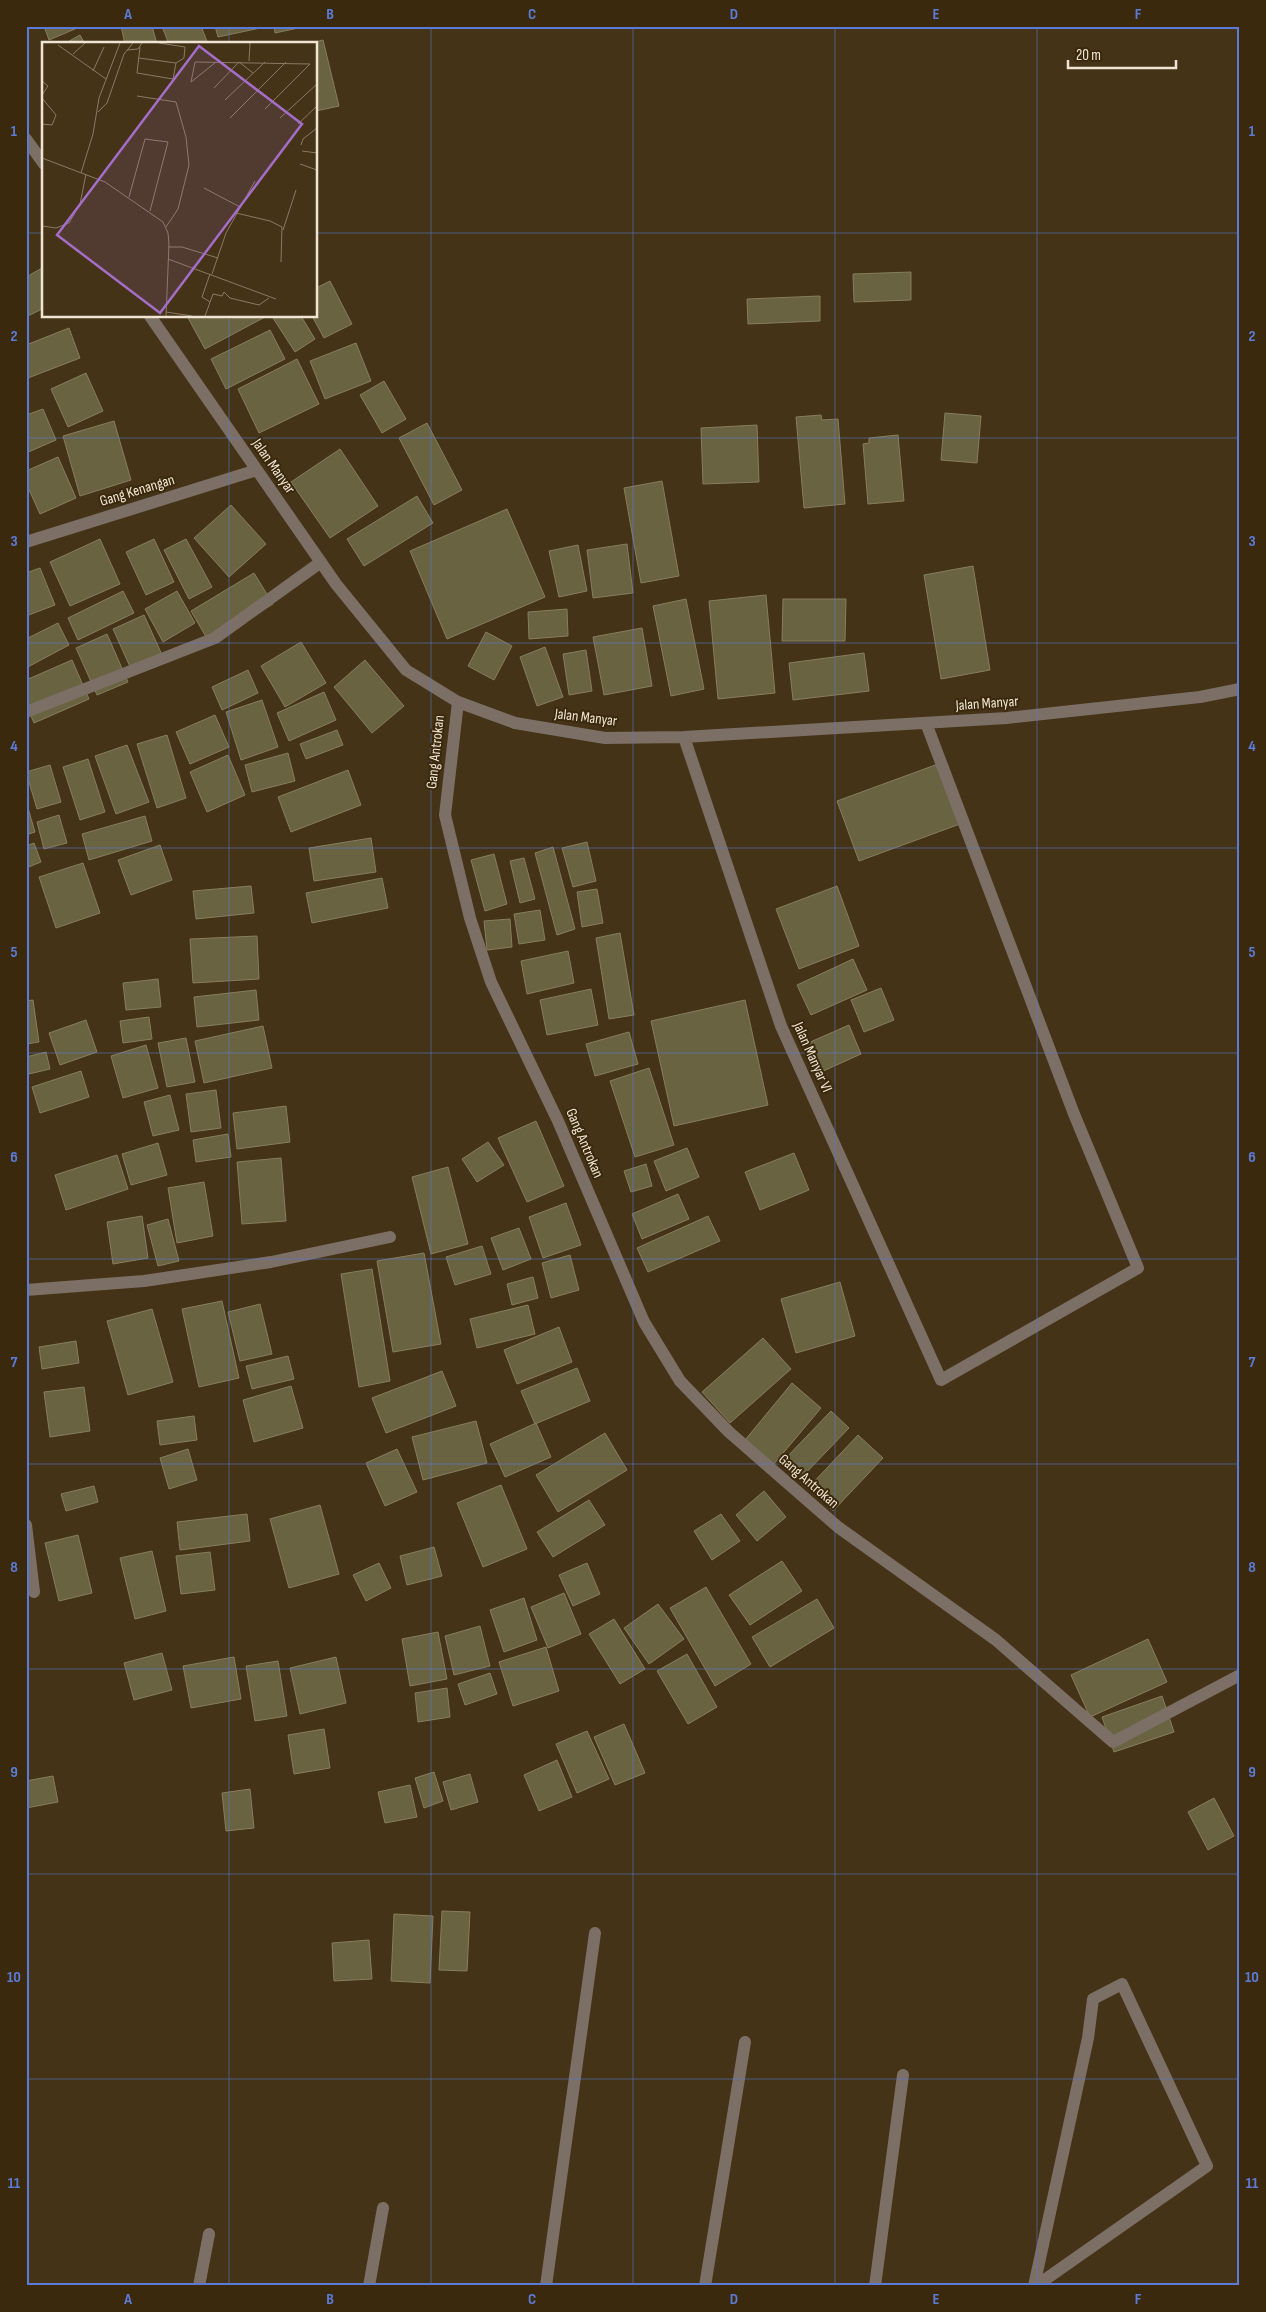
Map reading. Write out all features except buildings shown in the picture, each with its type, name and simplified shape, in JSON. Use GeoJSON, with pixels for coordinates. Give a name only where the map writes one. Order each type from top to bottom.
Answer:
{"type":"FeatureCollection","features":[{"type":"Feature","properties":{"kind":"street"},"geometry":{"type":"LineString","coordinates":[[26,139],[42,161]]}},
{"type":"Feature","properties":{"kind":"street","name":"Jalan Manyar"},"geometry":{"type":"LineString","coordinates":[[151,318],[320,562],[406,670],[458,702],[515,723],[605,738],[684,737],[1017,717],[1200,697],[1240,689]]}},
{"type":"Feature","properties":{"kind":"street","name":"Gang Kenangan"},"geometry":{"type":"LineString","coordinates":[[26,542],[257,470]]}},
{"type":"Feature","properties":{"kind":"street"},"geometry":{"type":"LineString","coordinates":[[26,712],[215,638],[320,562]]}},
{"type":"Feature","properties":{"kind":"street","name":"Gang Antrokan"},"geometry":{"type":"LineString","coordinates":[[458,702],[445,815],[470,918],[491,982],[558,1120],[644,1322],[680,1381],[729,1432],[838,1527],[996,1640],[1113,1742],[1240,1675]]}},
{"type":"Feature","properties":{"kind":"street","name":"Jalan Manyar VI"},"geometry":{"type":"LineString","coordinates":[[684,737],[781,1026],[941,1380],[1138,1268],[1074,1114],[926,723]]}},
{"type":"Feature","properties":{"kind":"street"},"geometry":{"type":"LineString","coordinates":[[26,1290],[144,1281],[271,1262],[390,1238]]}},
{"type":"Feature","properties":{"kind":"street"},"geometry":{"type":"LineString","coordinates":[[26,1525],[34,1592]]}},
{"type":"Feature","properties":{"kind":"street"},"geometry":{"type":"LineString","coordinates":[[546,2286],[595,1934]]}},
{"type":"Feature","properties":{"kind":"street"},"geometry":{"type":"LineString","coordinates":[[1122,1984],[1207,2166],[1035,2286],[1088,2038],[1093,1999],[1122,1984]]}},
{"type":"Feature","properties":{"kind":"street"},"geometry":{"type":"LineString","coordinates":[[705,2286],[745,2042]]}},
{"type":"Feature","properties":{"kind":"street"},"geometry":{"type":"LineString","coordinates":[[875,2286],[903,2075]]}},
{"type":"Feature","properties":{"kind":"street"},"geometry":{"type":"LineString","coordinates":[[369,2286],[383,2208]]}},
{"type":"Feature","properties":{"kind":"street"},"geometry":{"type":"LineString","coordinates":[[199,2286],[209,2234]]}}]}
